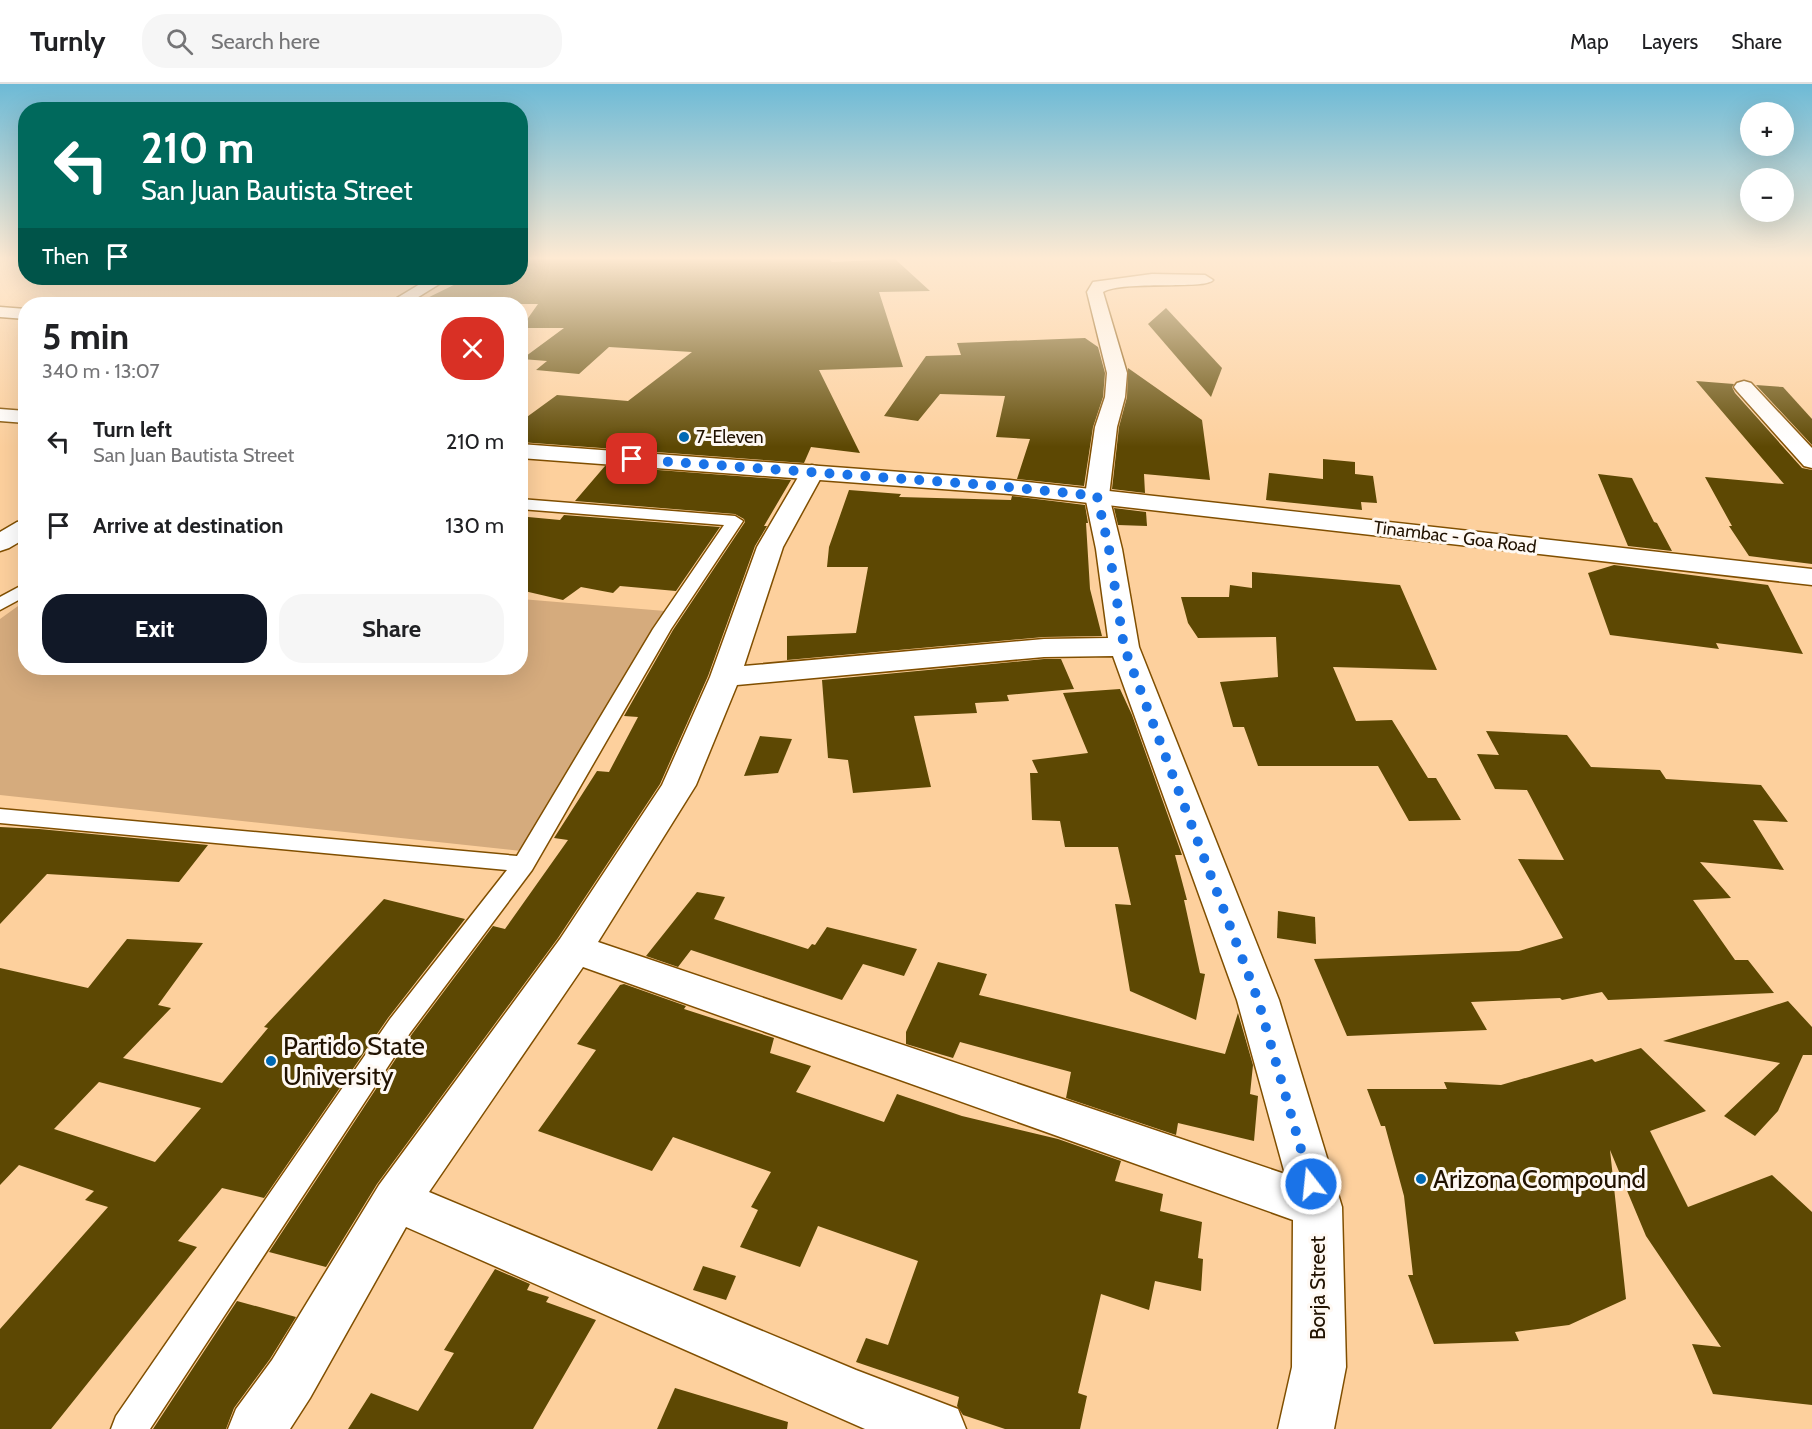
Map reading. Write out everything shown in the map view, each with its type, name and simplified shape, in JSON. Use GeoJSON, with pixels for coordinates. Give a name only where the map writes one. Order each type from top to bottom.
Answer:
{"type":"FeatureCollection","features":[{"type":"Feature","properties":{"kind":"street","name":"Borja Street"},"geometry":{"type":"LineString","coordinates":[[1103,322],[1117,373],[1115,397],[1106,427],[1097,496],[1109,549],[1124,647],[1258,1000],[1318,1207],[1319,1367],[1306,1429]]}},
{"type":"Feature","properties":{"kind":"street"},"geometry":{"type":"LineString","coordinates":[[1744,387],[1812,461]]}},
{"type":"Feature","properties":{"kind":"street"},"geometry":{"type":"LineString","coordinates":[[0,415],[18,416]]}},
{"type":"Feature","properties":{"kind":"street","name":"Tinambac - Goa Road"},"geometry":{"type":"LineString","coordinates":[[528,452],[1097,496],[1812,577]]}},
{"type":"Feature","properties":{"kind":"street"},"geometry":{"type":"LineString","coordinates":[[256,1429],[291,1378],[396,1200],[574,949],[679,785],[725,677],[770,547],[812,472]]}},
{"type":"Feature","properties":{"kind":"street"},"geometry":{"type":"LineString","coordinates":[[0,543],[18,532]]}},
{"type":"Feature","properties":{"kind":"street"},"geometry":{"type":"LineString","coordinates":[[725,677],[1044,648],[1124,647]]}},
{"type":"Feature","properties":{"kind":"street"},"geometry":{"type":"LineString","coordinates":[[574,949],[1318,1207]]}},
{"type":"Feature","properties":{"kind":"street"},"geometry":{"type":"LineString","coordinates":[[396,1200],[854,1397],[938,1429]]}},
{"type":"Feature","properties":{"kind":"lane"},"geometry":{"type":"LineString","coordinates":[[129,1429],[400,1026],[524,864],[662,629],[735,521],[528,505]]}},
{"type":"Feature","properties":{"kind":"lane"},"geometry":{"type":"LineString","coordinates":[[0,605],[18,593]]}},
{"type":"Feature","properties":{"kind":"lane"},"geometry":{"type":"LineString","coordinates":[[0,816],[524,864]]}},
{"type":"Feature","properties":{"kind":"shaded area"},"geometry":{"type":"Polygon","coordinates":[[[528,600],[665,611],[521,851],[0,795],[0,619],[18,606],[18,675],[528,675],[528,600]]]}},
{"type":"Feature","properties":{"kind":"building"},"geometry":{"type":"Polygon","coordinates":[[[528,322],[889,322],[903,367],[819,370],[860,453],[811,447],[804,463],[528,443],[528,416],[557,395],[628,401],[692,352],[609,347],[579,374],[536,370],[547,361],[528,359],[528,355],[564,328],[528,328],[528,322]]]}},
{"type":"Feature","properties":{"kind":"building"},"geometry":{"type":"Polygon","coordinates":[[[1151,322],[1179,322],[1222,368],[1211,397],[1148,324],[1151,322]]]}},
{"type":"Feature","properties":{"kind":"building"},"geometry":{"type":"Polygon","coordinates":[[[1085,338],[1098,347],[1105,373],[1103,397],[1093,427],[1084,486],[1017,479],[1030,439],[996,437],[1005,396],[940,394],[918,421],[884,416],[926,356],[961,355],[957,343],[1085,338]]]}},
{"type":"Feature","properties":{"kind":"building"},"geometry":{"type":"Polygon","coordinates":[[[1128,368],[1202,420],[1210,480],[1144,474],[1145,493],[1112,489],[1119,427],[1127,397],[1128,368]]]}},
{"type":"Feature","properties":{"kind":"building"},"geometry":{"type":"Polygon","coordinates":[[[1696,381],[1734,384],[1732,387],[1735,393],[1802,468],[1812,470],[1812,564],[1749,556],[1729,526],[1732,526],[1705,477],[1784,484],[1696,381]]]}},
{"type":"Feature","properties":{"kind":"building"},"geometry":{"type":"Polygon","coordinates":[[[1756,385],[1783,387],[1812,419],[1812,445],[1756,385]]]}},
{"type":"Feature","properties":{"kind":"building"},"geometry":{"type":"Polygon","coordinates":[[[1323,459],[1355,462],[1355,474],[1373,476],[1377,503],[1361,502],[1362,510],[1266,500],[1269,473],[1323,479],[1323,459]]]}},
{"type":"Feature","properties":{"kind":"building"},"geometry":{"type":"Polygon","coordinates":[[[605,466],[791,480],[755,546],[708,676],[660,784],[558,938],[377,1184],[326,1267],[269,1252],[412,1034],[493,926],[505,929],[568,840],[554,838],[597,771],[609,772],[638,717],[624,716],[673,630],[745,522],[735,514],[575,501],[605,466]]]}},
{"type":"Feature","properties":{"kind":"building"},"geometry":{"type":"Polygon","coordinates":[[[1598,474],[1632,478],[1654,522],[1657,523],[1672,551],[1628,546],[1598,474]]]}},
{"type":"Feature","properties":{"kind":"building"},"geometry":{"type":"Polygon","coordinates":[[[849,490],[901,494],[899,497],[1011,500],[1012,496],[1085,505],[1088,523],[1086,523],[1090,589],[1102,636],[1044,637],[787,660],[787,636],[856,633],[868,567],[827,567],[829,547],[849,490]]]}},
{"type":"Feature","properties":{"kind":"building"},"geometry":{"type":"Polygon","coordinates":[[[1114,508],[1146,512],[1147,526],[1118,525],[1114,508]]]}},
{"type":"Feature","properties":{"kind":"building"},"geometry":{"type":"Polygon","coordinates":[[[564,515],[720,527],[676,591],[620,586],[613,593],[581,587],[563,600],[528,592],[528,517],[560,520],[564,515]]]}},
{"type":"Feature","properties":{"kind":"building"},"geometry":{"type":"Polygon","coordinates":[[[1614,565],[1768,585],[1803,654],[1716,643],[1719,649],[1610,635],[1588,573],[1614,565]]]}},
{"type":"Feature","properties":{"kind":"building"},"geometry":{"type":"Polygon","coordinates":[[[1252,572],[1400,585],[1437,670],[1333,667],[1356,721],[1392,720],[1428,778],[1436,778],[1461,820],[1409,821],[1378,766],[1258,766],[1244,727],[1233,727],[1220,682],[1278,677],[1276,637],[1198,638],[1188,623],[1181,597],[1229,597],[1230,585],[1252,588],[1252,572]]]}},
{"type":"Feature","properties":{"kind":"building"},"geometry":{"type":"Polygon","coordinates":[[[1061,659],[1074,689],[1007,695],[1009,701],[975,703],[977,713],[914,716],[931,787],[853,793],[848,760],[828,758],[822,680],[1061,659]]]}},
{"type":"Feature","properties":{"kind":"building"},"geometry":{"type":"Polygon","coordinates":[[[1120,689],[1132,715],[1182,855],[1175,855],[1187,900],[1184,900],[1200,973],[1205,974],[1196,1020],[1130,991],[1115,904],[1131,905],[1118,847],[1065,847],[1060,821],[1032,820],[1030,773],[1038,773],[1032,760],[1088,753],[1063,693],[1120,689]]]}},
{"type":"Feature","properties":{"kind":"building"},"geometry":{"type":"Polygon","coordinates":[[[1486,731],[1567,735],[1591,767],[1660,770],[1666,779],[1761,785],[1788,822],[1753,820],[1784,870],[1700,862],[1731,898],[1693,900],[1735,960],[1748,960],[1774,993],[1608,1000],[1602,992],[1562,1000],[1560,998],[1471,1002],[1487,1030],[1347,1036],[1314,959],[1519,951],[1563,938],[1518,859],[1564,860],[1527,790],[1495,789],[1477,754],[1499,755],[1486,731]]]}},
{"type":"Feature","properties":{"kind":"building"},"geometry":{"type":"Polygon","coordinates":[[[760,736],[792,739],[778,773],[744,776],[760,736]]]}},
{"type":"Feature","properties":{"kind":"building"},"geometry":{"type":"Polygon","coordinates":[[[0,827],[208,845],[179,882],[47,874],[0,924],[0,827]]]}},
{"type":"Feature","properties":{"kind":"building"},"geometry":{"type":"Polygon","coordinates":[[[697,892],[725,897],[714,919],[808,949],[812,944],[815,945],[827,927],[917,949],[904,976],[863,964],[842,1000],[691,950],[678,967],[646,956],[697,892]]]}},
{"type":"Feature","properties":{"kind":"building"},"geometry":{"type":"Polygon","coordinates":[[[384,899],[465,919],[388,1018],[264,1198],[222,1188],[178,1241],[197,1247],[51,1429],[0,1429],[0,1329],[108,1207],[85,1200],[94,1191],[19,1165],[0,1185],[0,968],[88,988],[127,939],[203,943],[158,1005],[171,1008],[123,1058],[222,1083],[268,1028],[264,1027],[384,899]],[[99,1082],[54,1129],[155,1162],[201,1108],[99,1082]]]}},
{"type":"Feature","properties":{"kind":"building"},"geometry":{"type":"Polygon","coordinates":[[[1278,911],[1315,917],[1316,944],[1277,938],[1278,911]]]}},
{"type":"Feature","properties":{"kind":"building"},"geometry":{"type":"Polygon","coordinates":[[[938,962],[987,974],[979,995],[1225,1054],[1238,1013],[1253,1065],[1250,1094],[1258,1096],[1254,1141],[1178,1123],[1176,1135],[1066,1098],[1071,1072],[960,1042],[953,1058],[906,1044],[906,1032],[938,962]]]}},
{"type":"Feature","properties":{"kind":"building"},"geometry":{"type":"Polygon","coordinates":[[[624,984],[686,1006],[684,1009],[774,1038],[770,1053],[811,1066],[796,1092],[884,1122],[897,1094],[962,1116],[1058,1139],[1121,1161],[1115,1181],[1163,1194],[1160,1211],[1202,1222],[1198,1258],[1203,1259],[1201,1291],[1155,1281],[1149,1310],[1101,1294],[1078,1393],[1087,1396],[1080,1429],[1005,1429],[963,1415],[957,1406],[959,1397],[856,1362],[866,1338],[888,1345],[918,1261],[818,1226],[800,1267],[740,1247],[758,1210],[751,1207],[771,1172],[673,1137],[652,1171],[538,1131],[596,1050],[577,1044],[620,985],[624,984]]]}},
{"type":"Feature","properties":{"kind":"building"},"geometry":{"type":"Polygon","coordinates":[[[1788,1001],[1812,1027],[1812,1055],[1803,1055],[1778,1111],[1755,1136],[1724,1116],[1780,1063],[1663,1041],[1788,1001]]]}},
{"type":"Feature","properties":{"kind":"building"},"geometry":{"type":"Polygon","coordinates":[[[1641,1048],[1706,1111],[1650,1131],[1688,1207],[1772,1175],[1812,1212],[1812,1405],[1713,1394],[1692,1344],[1721,1347],[1646,1236],[1610,1150],[1626,1299],[1569,1325],[1515,1332],[1519,1341],[1434,1344],[1408,1275],[1413,1275],[1404,1196],[1385,1126],[1381,1126],[1367,1089],[1447,1089],[1444,1082],[1501,1085],[1592,1059],[1595,1062],[1641,1048]]]}},
{"type":"Feature","properties":{"kind":"building"},"geometry":{"type":"Polygon","coordinates":[[[703,1266],[736,1276],[726,1300],[693,1290],[703,1266]]]}},
{"type":"Feature","properties":{"kind":"building"},"geometry":{"type":"Polygon","coordinates":[[[495,1269],[530,1284],[527,1290],[549,1297],[546,1302],[596,1320],[533,1429],[348,1429],[371,1393],[418,1411],[454,1353],[444,1350],[495,1269]]]}},
{"type":"Feature","properties":{"kind":"building"},"geometry":{"type":"Polygon","coordinates":[[[237,1301],[296,1317],[270,1359],[234,1408],[226,1429],[153,1429],[237,1301]]]}},
{"type":"Feature","properties":{"kind":"building"},"geometry":{"type":"Polygon","coordinates":[[[675,1388],[788,1422],[787,1429],[657,1429],[675,1388]]]}},
{"type":"Feature","properties":{"kind":"place","name":"7-Eleven"},"geometry":{"type":"Point","coordinates":[684,437]}},
{"type":"Feature","properties":{"kind":"place","name":"Partido State University"},"geometry":{"type":"Point","coordinates":[271,1061]}},
{"type":"Feature","properties":{"kind":"place","name":"Arizona Compound"},"geometry":{"type":"Point","coordinates":[1421,1179]}},
{"type":"Feature","properties":{"kind":"route"},"geometry":{"type":"LineString","coordinates":[[632,459],[987,485],[1097,496],[1109,549],[1124,647],[1258,1000],[1311,1184]]}}]}
